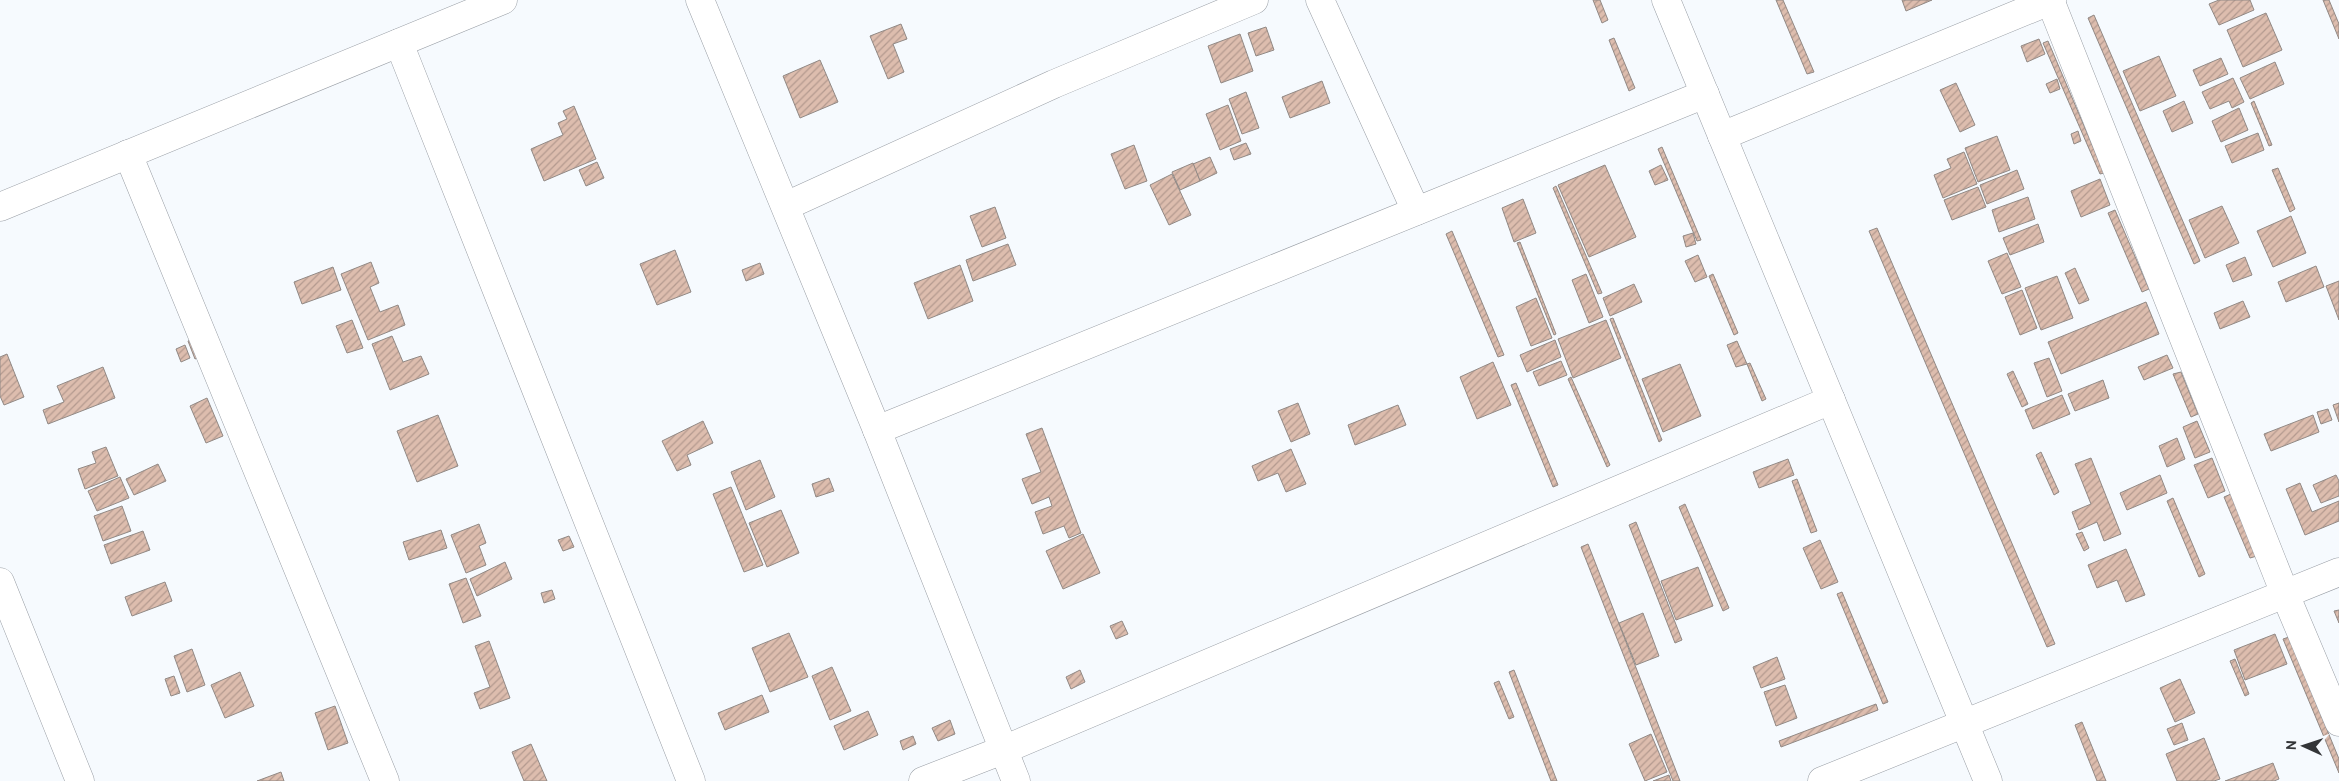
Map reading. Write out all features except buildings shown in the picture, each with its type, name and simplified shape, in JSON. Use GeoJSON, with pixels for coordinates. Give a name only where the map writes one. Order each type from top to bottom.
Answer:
{"type":"FeatureCollection","features":[{"type":"Feature","properties":{"kind":"street"},"geometry":{"type":"LineString","coordinates":[[0,207],[503,0]]}},
{"type":"Feature","properties":{"kind":"street"},"geometry":{"type":"LineString","coordinates":[[700,0],[877,430],[1016,781]]}},
{"type":"Feature","properties":{"kind":"street"},"geometry":{"type":"LineString","coordinates":[[786,206],[1054,84],[1254,0]]}},
{"type":"Feature","properties":{"kind":"street"},"geometry":{"type":"LineString","coordinates":[[1320,0],[1416,211]]}},
{"type":"Feature","properties":{"kind":"street"},"geometry":{"type":"LineString","coordinates":[[1666,0],[1988,781]]}},
{"type":"Feature","properties":{"kind":"street"},"geometry":{"type":"LineString","coordinates":[[1722,136],[2051,0],[2285,594],[2339,722]]}},
{"type":"Feature","properties":{"kind":"street"},"geometry":{"type":"LineString","coordinates":[[400,43],[691,781]]}},
{"type":"Feature","properties":{"kind":"street"},"geometry":{"type":"LineString","coordinates":[[877,430],[1705,94]]}},
{"type":"Feature","properties":{"kind":"street"},"geometry":{"type":"LineString","coordinates":[[128,154],[385,781]]}},
{"type":"Feature","properties":{"kind":"street"},"geometry":{"type":"LineString","coordinates":[[923,781],[1003,750],[1831,400]]}},
{"type":"Feature","properties":{"kind":"street"},"geometry":{"type":"LineString","coordinates":[[1822,781],[2339,572]]}},
{"type":"Feature","properties":{"kind":"street"},"geometry":{"type":"LineString","coordinates":[[0,582],[80,781]]}}]}
